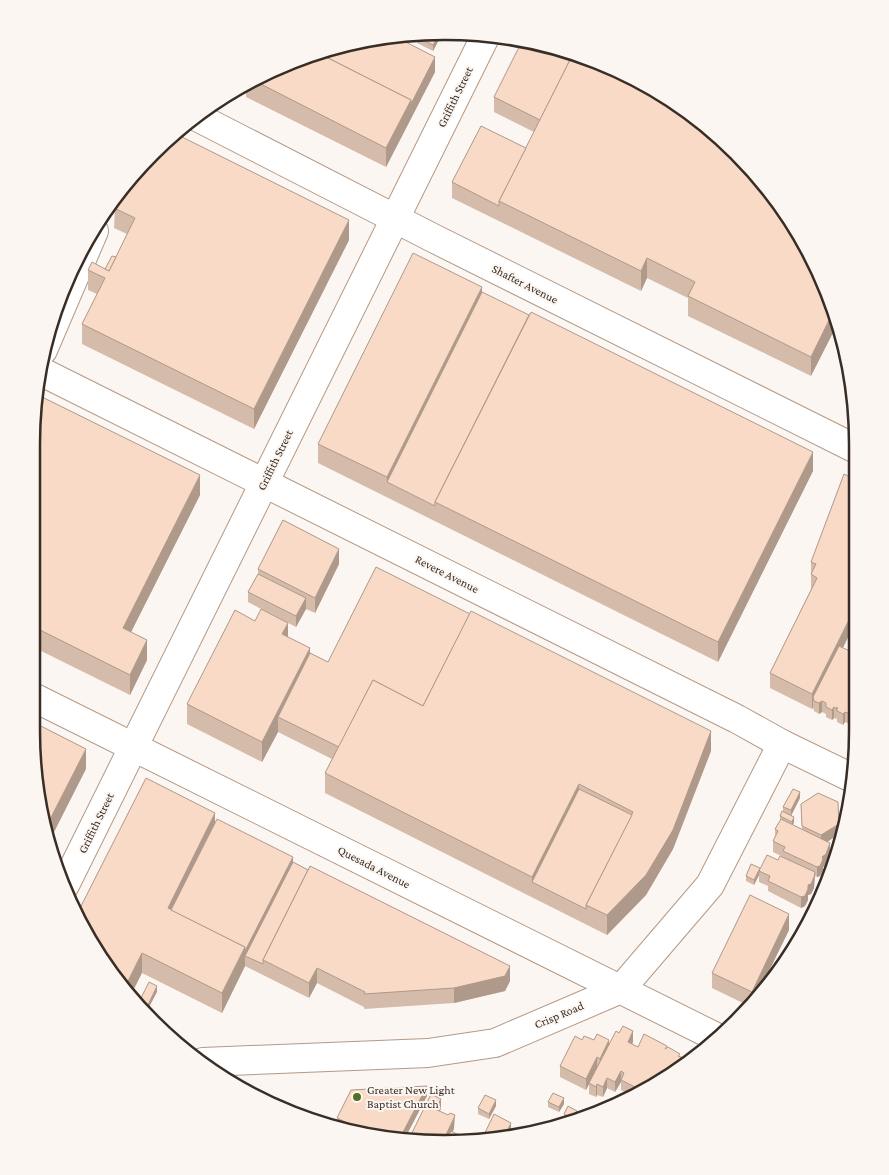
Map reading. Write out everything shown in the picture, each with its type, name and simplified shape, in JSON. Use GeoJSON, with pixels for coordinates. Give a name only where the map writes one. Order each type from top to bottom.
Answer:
{"type":"FeatureCollection","features":[{"type":"Feature","properties":{"kind":"street","name":"Griffith Street"},"geometry":{"type":"LineString","coordinates":[[68,878],[483,42]]}},
{"type":"Feature","properties":{"kind":"street","name":"Shafter Avenue"},"geometry":{"type":"LineString","coordinates":[[203,120],[849,445]]}},
{"type":"Feature","properties":{"kind":"street","name":"Revere Avenue"},"geometry":{"type":"LineString","coordinates":[[46,374],[847,775]]}},
{"type":"Feature","properties":{"kind":"street","name":"Quesada Avenue"},"geometry":{"type":"LineString","coordinates":[[40,700],[711,1035]]}},
{"type":"Feature","properties":{"kind":"street","name":"Crisp Road"},"geometry":{"type":"LineString","coordinates":[[213,1062],[428,1053],[495,1043],[621,989],[710,885],[782,744]]}},
{"type":"Feature","properties":{"kind":"building"},"geometry":{"type":"Polygon","coordinates":[[[436,40],[433,45],[424,41],[436,40]]]}},
{"type":"Feature","properties":{"kind":"building"},"geometry":{"type":"Polygon","coordinates":[[[406,42],[435,57],[411,104],[411,100],[327,58],[366,48],[406,42]]]}},
{"type":"Feature","properties":{"kind":"building"},"geometry":{"type":"Polygon","coordinates":[[[519,47],[570,60],[540,120],[494,97],[519,47]]]}},
{"type":"Feature","properties":{"kind":"building"},"geometry":{"type":"Polygon","coordinates":[[[327,58],[411,100],[386,148],[261,84],[314,61],[327,58]]]}},
{"type":"Feature","properties":{"kind":"building"},"geometry":{"type":"Polygon","coordinates":[[[570,60],[575,61],[647,94],[691,124],[731,158],[765,198],[795,242],[829,319],[811,357],[688,296],[695,282],[647,258],[641,271],[499,201],[570,60]]]}},
{"type":"Feature","properties":{"kind":"building"},"geometry":{"type":"Polygon","coordinates":[[[481,126],[526,148],[499,201],[499,206],[452,182],[481,126]]]}},
{"type":"Feature","properties":{"kind":"building"},"geometry":{"type":"Polygon","coordinates":[[[182,137],[349,220],[254,409],[82,324],[105,278],[88,270],[92,262],[109,271],[135,218],[116,209],[158,158],[182,137]]]}},
{"type":"Feature","properties":{"kind":"building"},"geometry":{"type":"Polygon","coordinates":[[[413,253],[482,287],[387,477],[318,444],[413,253]]]}},
{"type":"Feature","properties":{"kind":"building"},"geometry":{"type":"Polygon","coordinates":[[[112,256],[116,257],[109,271],[105,269],[112,256]]]}},
{"type":"Feature","properties":{"kind":"building"},"geometry":{"type":"Polygon","coordinates":[[[482,292],[529,315],[435,502],[435,506],[387,482],[482,292]]]}},
{"type":"Feature","properties":{"kind":"building"},"geometry":{"type":"Polygon","coordinates":[[[531,312],[813,452],[718,642],[435,502],[531,312]]]}},
{"type":"Feature","properties":{"kind":"building"},"geometry":{"type":"Polygon","coordinates":[[[43,397],[200,475],[123,628],[147,640],[130,675],[40,630],[40,444],[43,397]]]}},
{"type":"Feature","properties":{"kind":"building"},"geometry":{"type":"Polygon","coordinates":[[[844,474],[849,476],[849,620],[812,694],[770,673],[817,578],[811,574],[816,564],[811,562],[844,474]]]}},
{"type":"Feature","properties":{"kind":"building"},"geometry":{"type":"Polygon","coordinates":[[[283,520],[339,549],[315,598],[258,569],[283,520]]]}},
{"type":"Feature","properties":{"kind":"building"},"geometry":{"type":"Polygon","coordinates":[[[376,567],[470,614],[423,706],[373,680],[339,747],[278,717],[310,653],[328,662],[376,567]]]}},
{"type":"Feature","properties":{"kind":"building"},"geometry":{"type":"Polygon","coordinates":[[[258,574],[306,598],[296,616],[248,592],[258,574]]]}},
{"type":"Feature","properties":{"kind":"building"},"geometry":{"type":"Polygon","coordinates":[[[261,609],[288,623],[282,634],[310,648],[262,742],[187,704],[235,610],[255,621],[261,609]]]}},
{"type":"Feature","properties":{"kind":"building"},"geometry":{"type":"Polygon","coordinates":[[[471,611],[711,731],[673,830],[646,875],[607,915],[586,905],[633,812],[579,784],[532,877],[325,773],[373,680],[423,706],[471,611]]]}},
{"type":"Feature","properties":{"kind":"building"},"geometry":{"type":"Polygon","coordinates":[[[839,646],[849,651],[849,714],[845,712],[843,714],[834,707],[832,710],[826,707],[826,703],[822,701],[819,703],[814,701],[813,697],[839,646]]]}},
{"type":"Feature","properties":{"kind":"building"},"geometry":{"type":"Polygon","coordinates":[[[40,726],[86,749],[50,819],[43,783],[40,726]]]}},
{"type":"Feature","properties":{"kind":"building"},"geometry":{"type":"Polygon","coordinates":[[[146,778],[215,813],[168,908],[245,947],[222,993],[142,953],[128,982],[94,933],[81,906],[146,778]]]}},
{"type":"Feature","properties":{"kind":"building"},"geometry":{"type":"Polygon","coordinates":[[[579,789],[632,815],[586,905],[586,909],[532,882],[579,789]]]}},
{"type":"Feature","properties":{"kind":"building"},"geometry":{"type":"Polygon","coordinates":[[[793,789],[800,792],[791,810],[783,807],[793,789]]]}},
{"type":"Feature","properties":{"kind":"building"},"geometry":{"type":"Polygon","coordinates":[[[818,793],[838,802],[837,825],[821,835],[802,826],[801,804],[818,793]]]}},
{"type":"Feature","properties":{"kind":"building"},"geometry":{"type":"Polygon","coordinates":[[[782,811],[794,817],[792,822],[780,816],[782,811]]]}},
{"type":"Feature","properties":{"kind":"building"},"geometry":{"type":"Polygon","coordinates":[[[217,819],[293,857],[245,951],[245,947],[171,910],[217,819]]]}},
{"type":"Feature","properties":{"kind":"building"},"geometry":{"type":"Polygon","coordinates":[[[781,819],[830,843],[826,854],[822,857],[820,866],[817,867],[783,851],[785,847],[773,841],[778,831],[775,829],[781,819]]]}},
{"type":"Feature","properties":{"kind":"building"},"geometry":{"type":"Polygon","coordinates":[[[767,855],[778,860],[780,856],[815,872],[805,896],[801,897],[768,881],[770,876],[759,871],[767,855]]]}},
{"type":"Feature","properties":{"kind":"building"},"geometry":{"type":"Polygon","coordinates":[[[293,862],[308,870],[263,960],[263,964],[245,956],[293,862]]]}},
{"type":"Feature","properties":{"kind":"building"},"geometry":{"type":"Polygon","coordinates":[[[751,864],[760,868],[754,880],[746,876],[751,864]]]}},
{"type":"Feature","properties":{"kind":"building"},"geometry":{"type":"Polygon","coordinates":[[[310,866],[510,966],[505,976],[454,988],[364,994],[365,992],[317,968],[309,983],[263,960],[310,866]]]}},
{"type":"Feature","properties":{"kind":"building"},"geometry":{"type":"Polygon","coordinates":[[[750,895],[789,914],[752,992],[712,973],[750,895]]]}},
{"type":"Feature","properties":{"kind":"building"},"geometry":{"type":"Polygon","coordinates":[[[149,982],[157,986],[148,1006],[141,998],[149,982]]]}},
{"type":"Feature","properties":{"kind":"building"},"geometry":{"type":"Polygon","coordinates":[[[623,1026],[633,1031],[628,1042],[638,1047],[644,1034],[667,1046],[665,1049],[668,1047],[680,1054],[678,1056],[682,1058],[635,1087],[621,1080],[624,1073],[621,1071],[615,1082],[607,1078],[603,1087],[597,1084],[596,1087],[589,1083],[616,1031],[619,1033],[623,1026]]]}},
{"type":"Feature","properties":{"kind":"building"},"geometry":{"type":"Polygon","coordinates":[[[597,1034],[609,1040],[600,1059],[597,1057],[586,1079],[560,1066],[575,1036],[582,1040],[584,1036],[594,1040],[597,1034]]]}},
{"type":"Feature","properties":{"kind":"building"},"geometry":{"type":"Polygon","coordinates":[[[427,1086],[403,1133],[366,1127],[346,1122],[337,1118],[351,1090],[427,1086]]]}},
{"type":"Feature","properties":{"kind":"building"},"geometry":{"type":"Polygon","coordinates":[[[553,1093],[564,1098],[559,1107],[548,1102],[553,1093]]]}},
{"type":"Feature","properties":{"kind":"building"},"geometry":{"type":"Polygon","coordinates":[[[431,1094],[441,1099],[435,1109],[448,1115],[450,1113],[455,1115],[446,1135],[412,1134],[431,1094]]]}},
{"type":"Feature","properties":{"kind":"building"},"geometry":{"type":"Polygon","coordinates":[[[485,1095],[496,1100],[489,1114],[478,1108],[485,1095]]]}},
{"type":"Feature","properties":{"kind":"building"},"geometry":{"type":"Polygon","coordinates":[[[568,1106],[577,1111],[576,1114],[568,1116],[564,1114],[568,1106]]]}},
{"type":"Feature","properties":{"kind":"building"},"geometry":{"type":"Polygon","coordinates":[[[494,1114],[511,1123],[508,1130],[485,1133],[494,1114]]]}},
{"type":"Feature","properties":{"kind":"building"},"geometry":{"type":"Polygon","coordinates":[[[451,1131],[458,1134],[449,1135],[451,1131]]]}},
{"type":"Feature","properties":{"kind":"place","name":"Greater New Light Baptist Church"},"geometry":{"type":"Point","coordinates":[357,1097]}}]}
